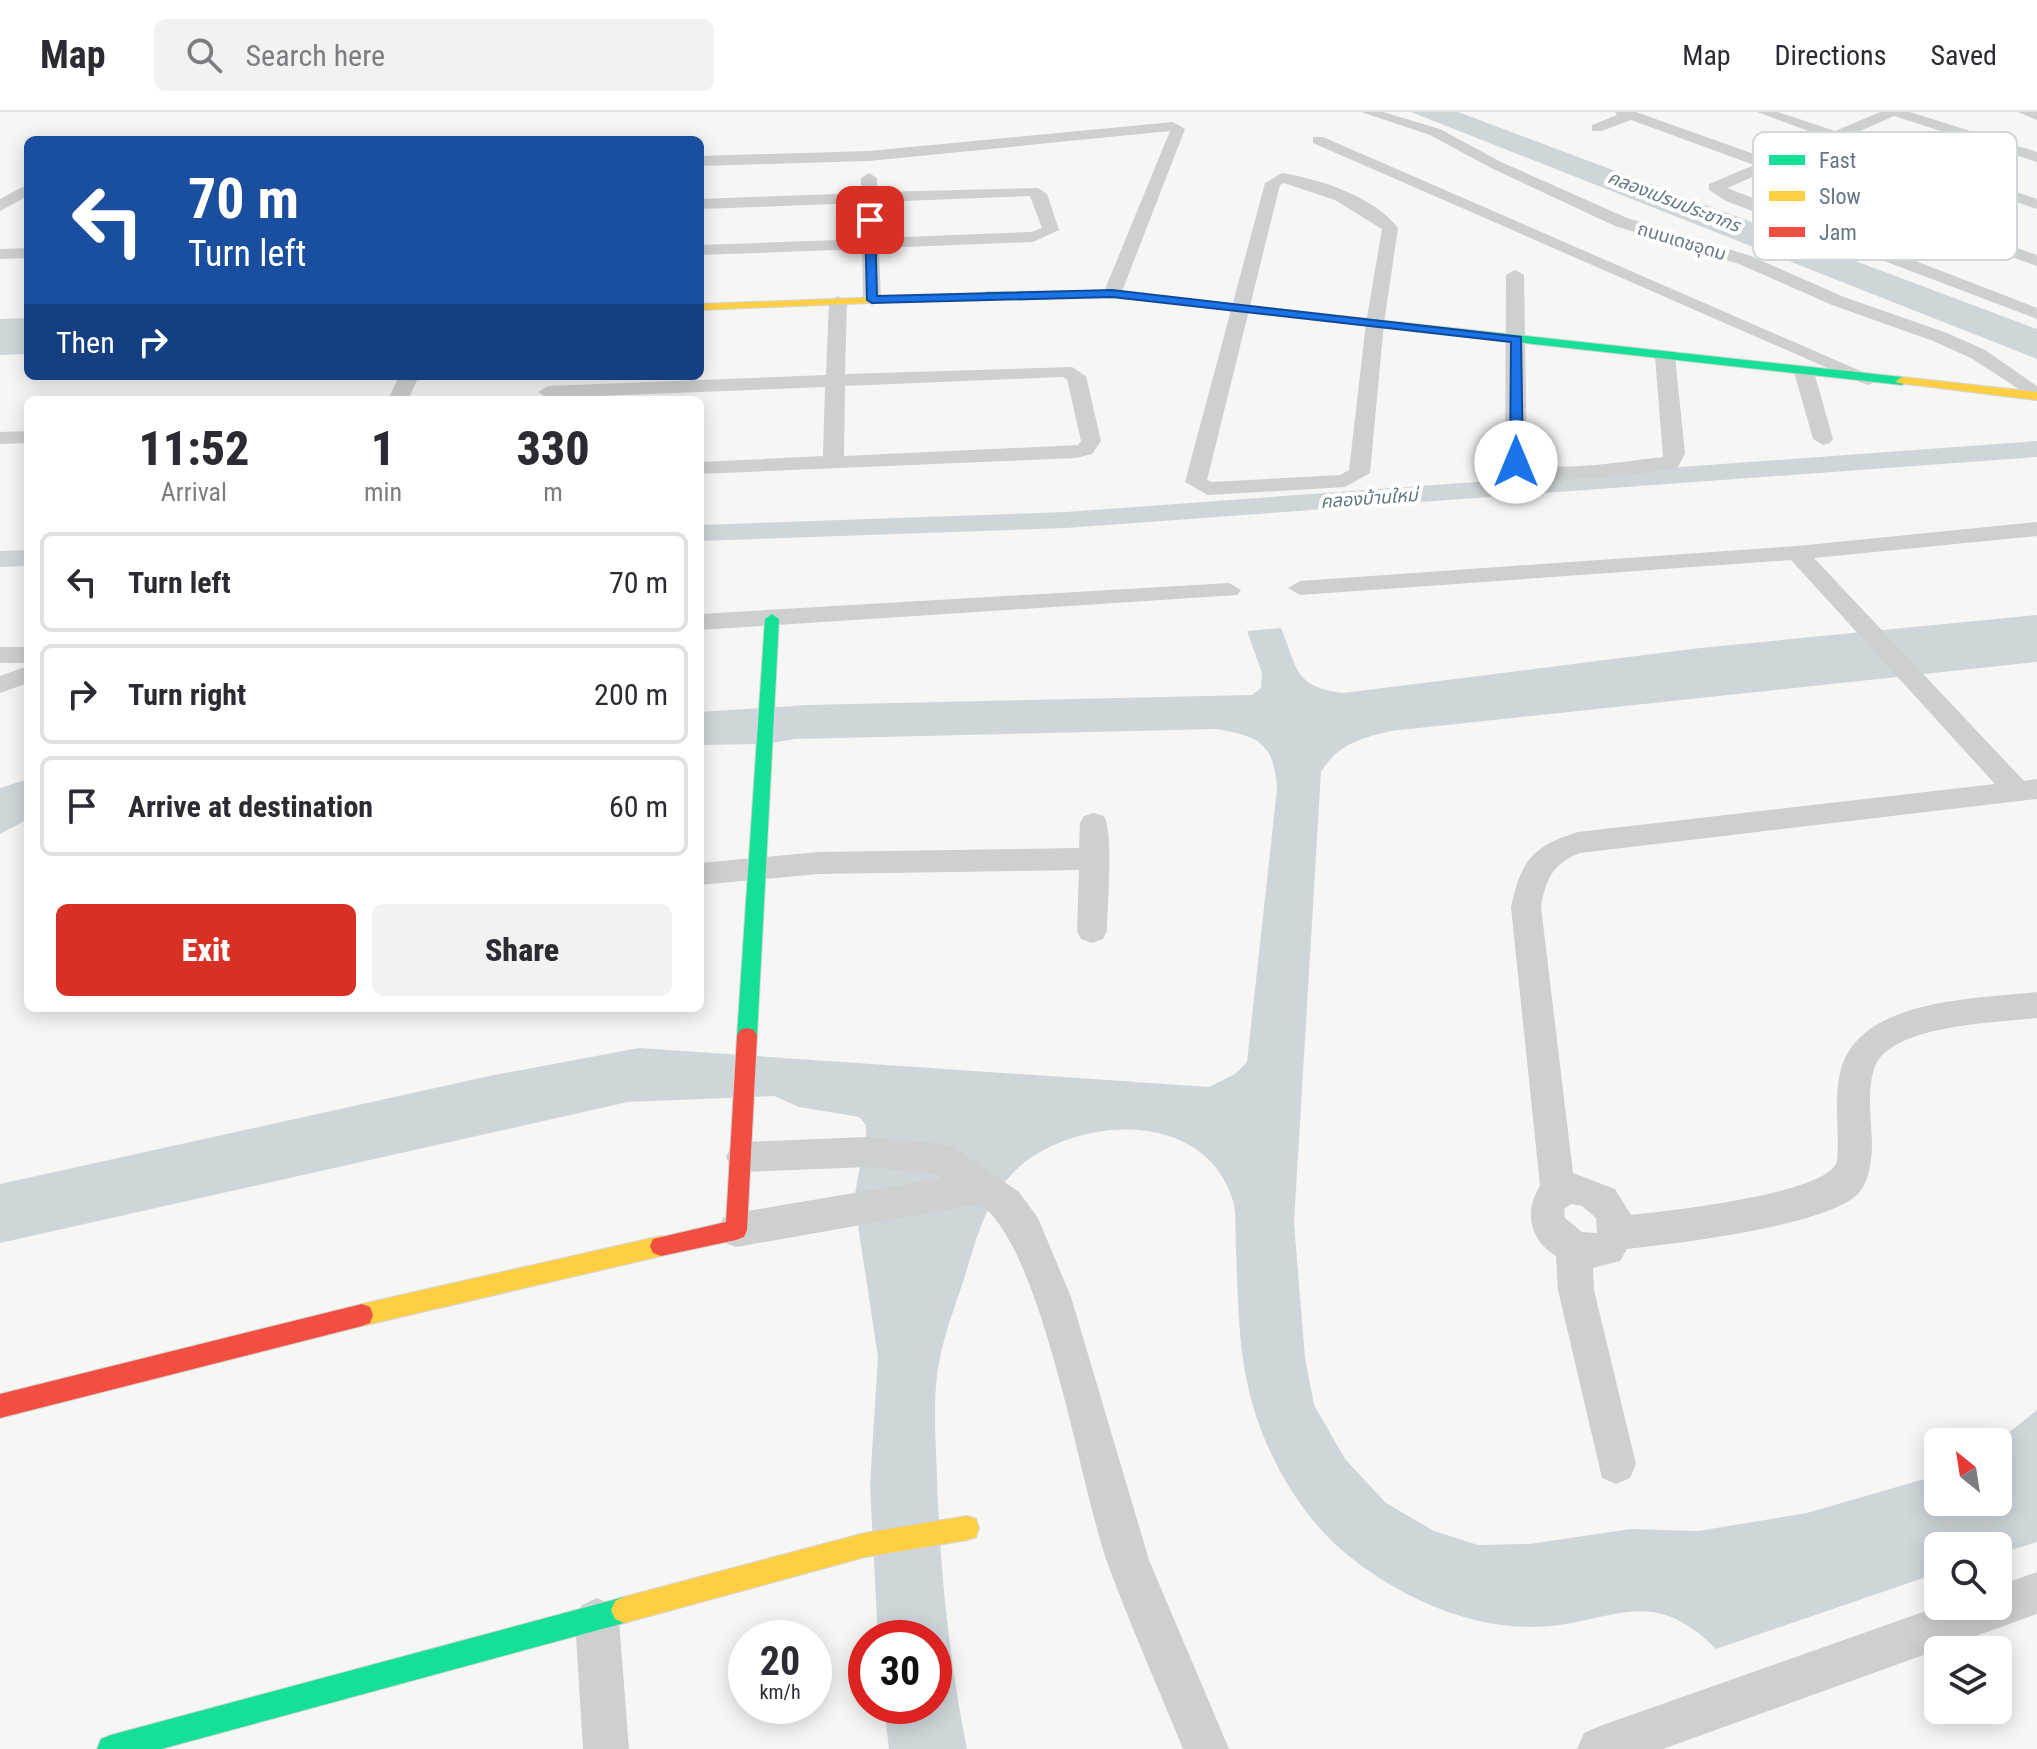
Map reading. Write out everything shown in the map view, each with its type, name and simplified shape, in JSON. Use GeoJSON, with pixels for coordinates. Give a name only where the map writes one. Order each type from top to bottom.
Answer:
{"type":"FeatureCollection","features":[{"type":"Feature","properties":{"kind":"street","name":"ถนนเดชอุดม"},"geometry":{"type":"LineString","coordinates":[[1368,112],[1435,132],[1496,165],[1621,222],[1745,260],[1838,301],[1911,325],[1978,354],[2037,396]]}},
{"type":"Feature","properties":{"kind":"street"},"geometry":{"type":"LineString","coordinates":[[1764,112],[1824,132]]}},
{"type":"Feature","properties":{"kind":"street"},"geometry":{"type":"LineString","coordinates":[[1846,132],[1893,112],[1957,132]]}},
{"type":"Feature","properties":{"kind":"street"},"geometry":{"type":"LineString","coordinates":[[2025,112],[2037,116]]}},
{"type":"Feature","properties":{"kind":"street"},"geometry":{"type":"LineString","coordinates":[[1597,128],[1626,114],[1753,158]]}},
{"type":"Feature","properties":{"kind":"street"},"geometry":{"type":"LineString","coordinates":[[704,161],[869,156],[1158,125],[1177,128],[1161,179],[1112,294]]}},
{"type":"Feature","properties":{"kind":"street"},"geometry":{"type":"LineString","coordinates":[[1318,140],[1869,379]]}},
{"type":"Feature","properties":{"kind":"street"},"geometry":{"type":"LineString","coordinates":[[1691,153],[1714,144]]}},
{"type":"Feature","properties":{"kind":"street"},"geometry":{"type":"LineString","coordinates":[[2017,151],[2037,157]]}},
{"type":"Feature","properties":{"kind":"street"},"geometry":{"type":"LineString","coordinates":[[869,156],[872,300]]}},
{"type":"Feature","properties":{"kind":"street"},"geometry":{"type":"LineString","coordinates":[[1753,171],[1715,187],[1753,206]]}},
{"type":"Feature","properties":{"kind":"street"},"geometry":{"type":"LineString","coordinates":[[1289,178],[1388,224],[1359,473],[1345,481],[1208,489],[1196,482],[1243,308],[1273,183],[1289,178]]}},
{"type":"Feature","properties":{"kind":"street"},"geometry":{"type":"LineString","coordinates":[[0,206],[24,191]]}},
{"type":"Feature","properties":{"kind":"street"},"geometry":{"type":"LineString","coordinates":[[704,204],[1032,191],[1039,194],[1051,230],[1033,237],[704,250]]}},
{"type":"Feature","properties":{"kind":"street"},"geometry":{"type":"LineString","coordinates":[[2017,197],[2037,204]]}},
{"type":"Feature","properties":{"kind":"street"},"geometry":{"type":"LineString","coordinates":[[0,254],[24,253]]}},
{"type":"Feature","properties":{"kind":"street"},"geometry":{"type":"LineString","coordinates":[[2017,254],[2037,261]]}},
{"type":"Feature","properties":{"kind":"street"},"geometry":{"type":"LineString","coordinates":[[1895,260],[2037,314]]}},
{"type":"Feature","properties":{"kind":"street"},"geometry":{"type":"LineString","coordinates":[[1515,275],[1516,462],[1529,471],[1671,463],[1675,454],[1665,356]]}},
{"type":"Feature","properties":{"kind":"street"},"geometry":{"type":"LineString","coordinates":[[704,307],[1112,294],[2037,396]]}},
{"type":"Feature","properties":{"kind":"street"},"geometry":{"type":"LineString","coordinates":[[833,462],[838,301]]}},
{"type":"Feature","properties":{"kind":"street"},"geometry":{"type":"LineString","coordinates":[[548,392],[1071,372],[1076,376],[1091,441],[1085,450],[1076,452],[704,468]]}},
{"type":"Feature","properties":{"kind":"street"},"geometry":{"type":"LineString","coordinates":[[1804,372],[1823,439]]}},
{"type":"Feature","properties":{"kind":"street"},"geometry":{"type":"LineString","coordinates":[[0,438],[24,437]]}},
{"type":"Feature","properties":{"kind":"street"},"geometry":{"type":"LineString","coordinates":[[1300,588],[1797,553],[2037,529]]}},
{"type":"Feature","properties":{"kind":"street"},"geometry":{"type":"LineString","coordinates":[[1797,553],[1920,688],[2027,790]]}},
{"type":"Feature","properties":{"kind":"street"},"geometry":{"type":"LineString","coordinates":[[704,622],[1229,590]]}},
{"type":"Feature","properties":{"kind":"street"},"geometry":{"type":"LineString","coordinates":[[736,1230],[743,1157],[772,619]]}},
{"type":"Feature","properties":{"kind":"street"},"geometry":{"type":"LineString","coordinates":[[0,655],[24,655]]}},
{"type":"Feature","properties":{"kind":"street"},"geometry":{"type":"LineString","coordinates":[[0,685],[24,676]]}},
{"type":"Feature","properties":{"kind":"street"},"geometry":{"type":"LineString","coordinates":[[1558,1191],[1526,907],[1532,872],[1546,856],[1578,843],[2027,790]]}},
{"type":"Feature","properties":{"kind":"street"},"geometry":{"type":"LineString","coordinates":[[1092,931],[1094,823]]}},
{"type":"Feature","properties":{"kind":"street"},"geometry":{"type":"LineString","coordinates":[[704,873],[757,866],[1094,859]]}},
{"type":"Feature","properties":{"kind":"street"},"geometry":{"type":"LineString","coordinates":[[1617,1234],[1714,1222],[1825,1194],[1845,1184],[1854,1169],[1856,1077],[1861,1059],[1872,1044],[1915,1022],[2037,1005]]}},
{"type":"Feature","properties":{"kind":"street"},"geometry":{"type":"LineString","coordinates":[[743,1157],[839,1153],[908,1154],[943,1159],[1007,1203],[1025,1230],[1053,1297],[1128,1561],[1206,1749]]}},
{"type":"Feature","properties":{"kind":"street"},"geometry":{"type":"LineString","coordinates":[[0,1406],[465,1289],[736,1230],[987,1187]]}},
{"type":"Feature","properties":{"kind":"street"},"geometry":{"type":"LineString","coordinates":[[1578,1188],[1599,1197],[1614,1214],[1617,1234],[1607,1249],[1586,1252],[1574,1248],[1555,1234],[1546,1215],[1547,1205],[1558,1191],[1578,1188]]}},
{"type":"Feature","properties":{"kind":"street"},"geometry":{"type":"LineString","coordinates":[[1574,1248],[1576,1290],[1616,1464]]}},
{"type":"Feature","properties":{"kind":"street"},"geometry":{"type":"LineString","coordinates":[[111,1749],[597,1620],[865,1545],[967,1528]]}},
{"type":"Feature","properties":{"kind":"street"},"geometry":{"type":"LineString","coordinates":[[1600,1749],[2037,1593]]}},
{"type":"Feature","properties":{"kind":"street"},"geometry":{"type":"LineString","coordinates":[[597,1620],[606,1749]]}},
{"type":"Feature","properties":{"kind":"water","name":"คลองเปรมประชากร"},"geometry":{"type":"Polygon","coordinates":[[[1411,112],[1458,112],[1753,223],[1753,247],[1411,112]]]}},
{"type":"Feature","properties":{"kind":"water"},"geometry":{"type":"Polygon","coordinates":[[[1786,260],[1853,260],[2037,329],[2037,359],[1786,260]]]}},
{"type":"Feature","properties":{"kind":"water"},"geometry":{"type":"Polygon","coordinates":[[[24,318],[24,354],[0,355],[0,319],[24,318]]]}},
{"type":"Feature","properties":{"kind":"water"},"geometry":{"type":"Polygon","coordinates":[[[2037,615],[2037,662],[1391,731],[1351,744],[1335,755],[1321,772],[1294,1223],[1305,1358],[1314,1405],[1345,1459],[1386,1503],[1434,1531],[1478,1545],[1529,1544],[1631,1529],[1698,1531],[1807,1513],[1924,1479],[1924,1516],[2012,1516],[2012,1430],[2037,1410],[2037,1542],[2012,1550],[2012,1532],[1924,1532],[1924,1578],[1716,1649],[1692,1628],[1669,1616],[1648,1612],[1627,1612],[1559,1625],[1507,1626],[1458,1615],[1412,1597],[1350,1557],[1331,1540],[1284,1478],[1261,1431],[1247,1382],[1238,1300],[1235,1213],[1229,1189],[1216,1168],[1199,1151],[1178,1139],[1153,1132],[1126,1129],[1099,1131],[1039,1152],[1007,1179],[986,1213],[947,1330],[937,1377],[935,1435],[938,1512],[947,1620],[877,1620],[870,1485],[878,1357],[854,1199],[866,1134],[866,1125],[859,1117],[799,1107],[774,1096],[628,1102],[0,1243],[0,1184],[494,1075],[639,1048],[1209,1087],[1235,1074],[1247,1062],[1277,789],[1272,761],[1262,744],[1243,735],[1216,729],[795,739],[765,744],[704,745],[704,712],[807,705],[1252,695],[1261,688],[1262,673],[1247,631],[1281,628],[1295,665],[1306,681],[1343,693],[1700,648],[2037,615]]]}},
{"type":"Feature","properties":{"kind":"water"},"geometry":{"type":"Polygon","coordinates":[[[24,780],[24,821],[0,834],[0,788],[24,780]]]}},
{"type":"Feature","properties":{"kind":"water"},"geometry":{"type":"Polygon","coordinates":[[[952,1662],[967,1749],[889,1749],[886,1724],[952,1724],[952,1662]]]}},
{"type":"Feature","properties":{"kind":"waterway","name":"คลองบ้านใหม่"},"geometry":{"type":"LineString","coordinates":[[704,533],[1066,520],[2037,449]]}},
{"type":"Feature","properties":{"kind":"waterway","name":"คลองบ้านใหม่"},"geometry":{"type":"LineString","coordinates":[[0,559],[24,558]]}},
{"type":"Feature","properties":{"kind":"traffic: fast"},"geometry":{"type":"LineString","coordinates":[[986,295],[1112,294],[1902,381]]}},
{"type":"Feature","properties":{"kind":"traffic: fast"},"geometry":{"type":"LineString","coordinates":[[747,1036],[772,619]]}},
{"type":"Feature","properties":{"kind":"traffic: fast"},"geometry":{"type":"LineString","coordinates":[[111,1749],[624,1610]]}},
{"type":"Feature","properties":{"kind":"traffic: slow"},"geometry":{"type":"LineString","coordinates":[[704,307],[986,295]]}},
{"type":"Feature","properties":{"kind":"traffic: slow"},"geometry":{"type":"LineString","coordinates":[[1902,381],[2037,396]]}},
{"type":"Feature","properties":{"kind":"traffic: slow"},"geometry":{"type":"LineString","coordinates":[[362,1315],[661,1246]]}},
{"type":"Feature","properties":{"kind":"traffic: slow"},"geometry":{"type":"LineString","coordinates":[[624,1610],[865,1545],[967,1528]]}},
{"type":"Feature","properties":{"kind":"traffic: jam"},"geometry":{"type":"LineString","coordinates":[[661,1246],[736,1230],[747,1036]]}},
{"type":"Feature","properties":{"kind":"traffic: jam"},"geometry":{"type":"LineString","coordinates":[[0,1406],[362,1315]]}},
{"type":"Feature","properties":{"kind":"route"},"geometry":{"type":"LineString","coordinates":[[870,220],[872,300],[1040,293],[1112,294],[1517,340],[1516,462]]}}]}
